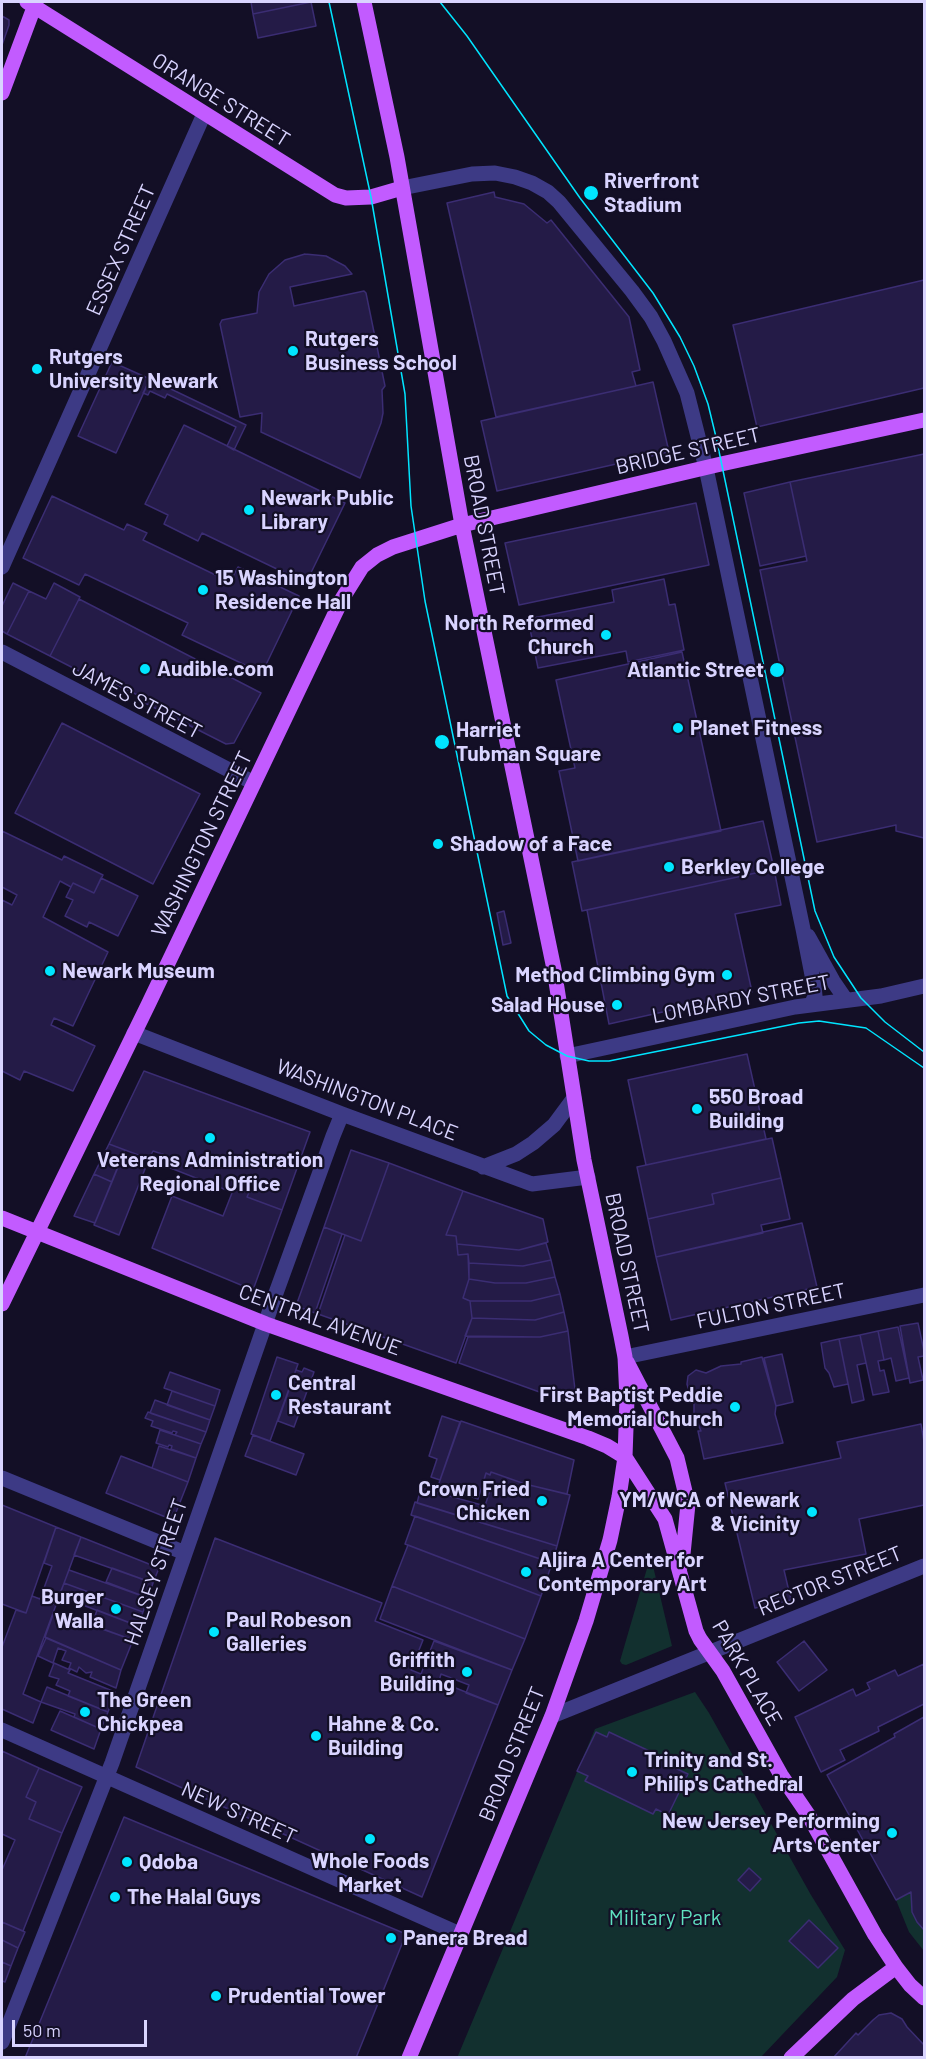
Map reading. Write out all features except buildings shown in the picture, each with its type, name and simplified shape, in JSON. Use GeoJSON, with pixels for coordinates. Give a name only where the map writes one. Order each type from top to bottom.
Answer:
{"type":"FeatureCollection","features":[{"type":"Feature","properties":{"kind":"main road","name":"BROAD STREET"},"geometry":{"type":"LineString","coordinates":[[364,2],[402,188],[462,525],[554,969],[588,1177],[625,1358],[627,1399],[625,1457],[615,1518],[598,1584],[552,1716],[410,2058]]}},
{"type":"Feature","properties":{"kind":"main road","name":"ORANGE STREET"},"geometry":{"type":"LineString","coordinates":[[33,3],[204,114],[335,195],[346,198],[370,197],[402,188]]}},
{"type":"Feature","properties":{"kind":"main road"},"geometry":{"type":"LineString","coordinates":[[2,93],[33,3]]}},
{"type":"Feature","properties":{"kind":"main road","name":"BRIDGE STREET"},"geometry":{"type":"LineString","coordinates":[[462,525],[924,420]]}},
{"type":"Feature","properties":{"kind":"main road","name":"WASHINGTON STREET"},"geometry":{"type":"LineString","coordinates":[[2,1304],[135,1033],[342,599],[362,567],[377,555],[393,547],[462,525]]}},
{"type":"Feature","properties":{"kind":"main road","name":"CENTRAL AVENUE"},"geometry":{"type":"LineString","coordinates":[[2,1218],[266,1324],[588,1438],[625,1457]]}},
{"type":"Feature","properties":{"kind":"main road"},"geometry":{"type":"LineString","coordinates":[[625,1358],[677,1458],[688,1504],[681,1573]]}},
{"type":"Feature","properties":{"kind":"main road","name":"PARK PLACE"},"geometry":{"type":"LineString","coordinates":[[625,1457],[665,1519],[696,1631],[723,1671],[781,1775],[809,1816],[875,1935],[896,1967],[924,1998]]}},
{"type":"Feature","properties":{"kind":"main road"},"geometry":{"type":"LineString","coordinates":[[791,2058],[853,2000],[896,1967]]}},
{"type":"Feature","properties":{"kind":"street","name":"ESSEX STREET"},"geometry":{"type":"LineString","coordinates":[[2,567],[204,114]]}},
{"type":"Feature","properties":{"kind":"street"},"geometry":{"type":"LineString","coordinates":[[402,188],[472,174],[495,173],[532,183],[560,202],[638,300],[664,341],[687,393],[706,468],[804,929],[815,996],[811,1005]]}},
{"type":"Feature","properties":{"kind":"street","name":"JAMES STREET"},"geometry":{"type":"LineString","coordinates":[[2,652],[254,783]]}},
{"type":"Feature","properties":{"kind":"street"},"geometry":{"type":"LineString","coordinates":[[804,929],[832,981],[846,1000]]}},
{"type":"Feature","properties":{"kind":"street","name":"LOMBARDY STREET"},"geometry":{"type":"LineString","coordinates":[[567,1056],[811,1005],[882,996],[924,986]]}},
{"type":"Feature","properties":{"kind":"street","name":"WASHINGTON PLACE"},"geometry":{"type":"LineString","coordinates":[[135,1033],[342,1114],[532,1184],[588,1177]]}},
{"type":"Feature","properties":{"kind":"street"},"geometry":{"type":"LineString","coordinates":[[483,1167],[516,1154],[533,1143],[554,1125],[574,1098]]}},
{"type":"Feature","properties":{"kind":"street","name":"HALSEY STREET"},"geometry":{"type":"LineString","coordinates":[[2,2042],[4,2025],[107,1776],[342,1114]]}},
{"type":"Feature","properties":{"kind":"street","name":"FULTON STREET"},"geometry":{"type":"LineString","coordinates":[[625,1358],[924,1295]]}},
{"type":"Feature","properties":{"kind":"street"},"geometry":{"type":"LineString","coordinates":[[2,1478],[185,1553]]}},
{"type":"Feature","properties":{"kind":"street","name":"RECTOR STREET"},"geometry":{"type":"LineString","coordinates":[[552,1716],[924,1566]]}},
{"type":"Feature","properties":{"kind":"street","name":"NEW STREET"},"geometry":{"type":"LineString","coordinates":[[2,1730],[460,1934]]}},
{"type":"Feature","properties":{"kind":"green space"},"geometry":{"type":"Polygon","coordinates":[[[648,1565],[653,1566],[672,1646],[626,1665],[620,1661],[648,1565]]]}},
{"type":"Feature","properties":{"kind":"green space","name":"Military Park"},"geometry":{"type":"Polygon","coordinates":[[[695,1692],[845,1950],[837,1977],[761,2057],[457,2058],[595,1729],[695,1692]]]}},
{"type":"Feature","properties":{"kind":"green space"},"geometry":{"type":"Polygon","coordinates":[[[911,1892],[912,1912],[924,1930],[924,1951],[909,1932],[896,1900],[911,1892]]]}},
{"type":"Feature","properties":{"kind":"tram line"},"geometry":{"type":"LineString","coordinates":[[329,2],[371,197],[405,394],[411,506],[425,601],[507,996],[529,1031],[546,1045],[567,1056],[589,1061],[609,1061],[819,1021],[866,1028],[924,1068]]}},
{"type":"Feature","properties":{"kind":"tram line"},"geometry":{"type":"LineString","coordinates":[[440,2],[467,36],[580,198],[653,293],[680,337],[694,366],[708,404],[716,437],[815,911],[834,957],[861,998],[885,1022],[924,1052]]}},
{"type":"Feature","properties":{"kind":"place","name":"Riverfront Stadium"},"geometry":{"type":"Point","coordinates":[591,193]}},
{"type":"Feature","properties":{"kind":"place","name":"Rutgers Business School"},"geometry":{"type":"Point","coordinates":[293,351]}},
{"type":"Feature","properties":{"kind":"place","name":"Rutgers University Newark"},"geometry":{"type":"Point","coordinates":[37,369]}},
{"type":"Feature","properties":{"kind":"place","name":"Newark Public Library"},"geometry":{"type":"Point","coordinates":[249,510]}},
{"type":"Feature","properties":{"kind":"place","name":"15 Washington Residence Hall"},"geometry":{"type":"Point","coordinates":[203,590]}},
{"type":"Feature","properties":{"kind":"place","name":"North Reformed Church"},"geometry":{"type":"Point","coordinates":[606,635]}},
{"type":"Feature","properties":{"kind":"place","name":"Audible.com"},"geometry":{"type":"Point","coordinates":[145,669]}},
{"type":"Feature","properties":{"kind":"place","name":"Atlantic Street"},"geometry":{"type":"Point","coordinates":[777,670]}},
{"type":"Feature","properties":{"kind":"place","name":"Planet Fitness"},"geometry":{"type":"Point","coordinates":[678,728]}},
{"type":"Feature","properties":{"kind":"place","name":"Harriet Tubman Square"},"geometry":{"type":"Point","coordinates":[442,742]}},
{"type":"Feature","properties":{"kind":"place","name":"Shadow of a Face"},"geometry":{"type":"Point","coordinates":[438,844]}},
{"type":"Feature","properties":{"kind":"place","name":"Berkley College"},"geometry":{"type":"Point","coordinates":[669,867]}},
{"type":"Feature","properties":{"kind":"place","name":"Newark Museum"},"geometry":{"type":"Point","coordinates":[50,971]}},
{"type":"Feature","properties":{"kind":"place","name":"Method Climbing Gym"},"geometry":{"type":"Point","coordinates":[727,975]}},
{"type":"Feature","properties":{"kind":"place","name":"Salad House"},"geometry":{"type":"Point","coordinates":[617,1005]}},
{"type":"Feature","properties":{"kind":"place","name":"550 Broad Building"},"geometry":{"type":"Point","coordinates":[697,1109]}},
{"type":"Feature","properties":{"kind":"place","name":"Veterans Administration Regional Office"},"geometry":{"type":"Point","coordinates":[210,1138]}},
{"type":"Feature","properties":{"kind":"place","name":"Central Restaurant"},"geometry":{"type":"Point","coordinates":[276,1395]}},
{"type":"Feature","properties":{"kind":"place","name":"First Baptist Peddie Memorial Church"},"geometry":{"type":"Point","coordinates":[735,1407]}},
{"type":"Feature","properties":{"kind":"place","name":"Crown Fried Chicken"},"geometry":{"type":"Point","coordinates":[542,1501]}},
{"type":"Feature","properties":{"kind":"place","name":"YM/WCA of Newark & Vicinity"},"geometry":{"type":"Point","coordinates":[812,1512]}},
{"type":"Feature","properties":{"kind":"place","name":"Aljira A Center for Contemporary Art"},"geometry":{"type":"Point","coordinates":[526,1572]}},
{"type":"Feature","properties":{"kind":"place","name":"Burger Walla"},"geometry":{"type":"Point","coordinates":[116,1609]}},
{"type":"Feature","properties":{"kind":"place","name":"Paul Robeson Galleries"},"geometry":{"type":"Point","coordinates":[214,1632]}},
{"type":"Feature","properties":{"kind":"place","name":"Griffith Building"},"geometry":{"type":"Point","coordinates":[467,1672]}},
{"type":"Feature","properties":{"kind":"place","name":"The Green Chickpea"},"geometry":{"type":"Point","coordinates":[85,1712]}},
{"type":"Feature","properties":{"kind":"place","name":"Hahne & Co. Building"},"geometry":{"type":"Point","coordinates":[316,1736]}},
{"type":"Feature","properties":{"kind":"place","name":"Trinity and St. Philip's Cathedral"},"geometry":{"type":"Point","coordinates":[632,1772]}},
{"type":"Feature","properties":{"kind":"place","name":"New Jersey Performing Arts Center"},"geometry":{"type":"Point","coordinates":[892,1833]}},
{"type":"Feature","properties":{"kind":"place","name":"Whole Foods Market"},"geometry":{"type":"Point","coordinates":[370,1839]}},
{"type":"Feature","properties":{"kind":"place","name":"Qdoba"},"geometry":{"type":"Point","coordinates":[127,1862]}},
{"type":"Feature","properties":{"kind":"place","name":"The Halal Guys"},"geometry":{"type":"Point","coordinates":[115,1897]}},
{"type":"Feature","properties":{"kind":"place","name":"Panera Bread"},"geometry":{"type":"Point","coordinates":[391,1938]}},
{"type":"Feature","properties":{"kind":"place","name":"Prudential Tower"},"geometry":{"type":"Point","coordinates":[216,1996]}}]}
